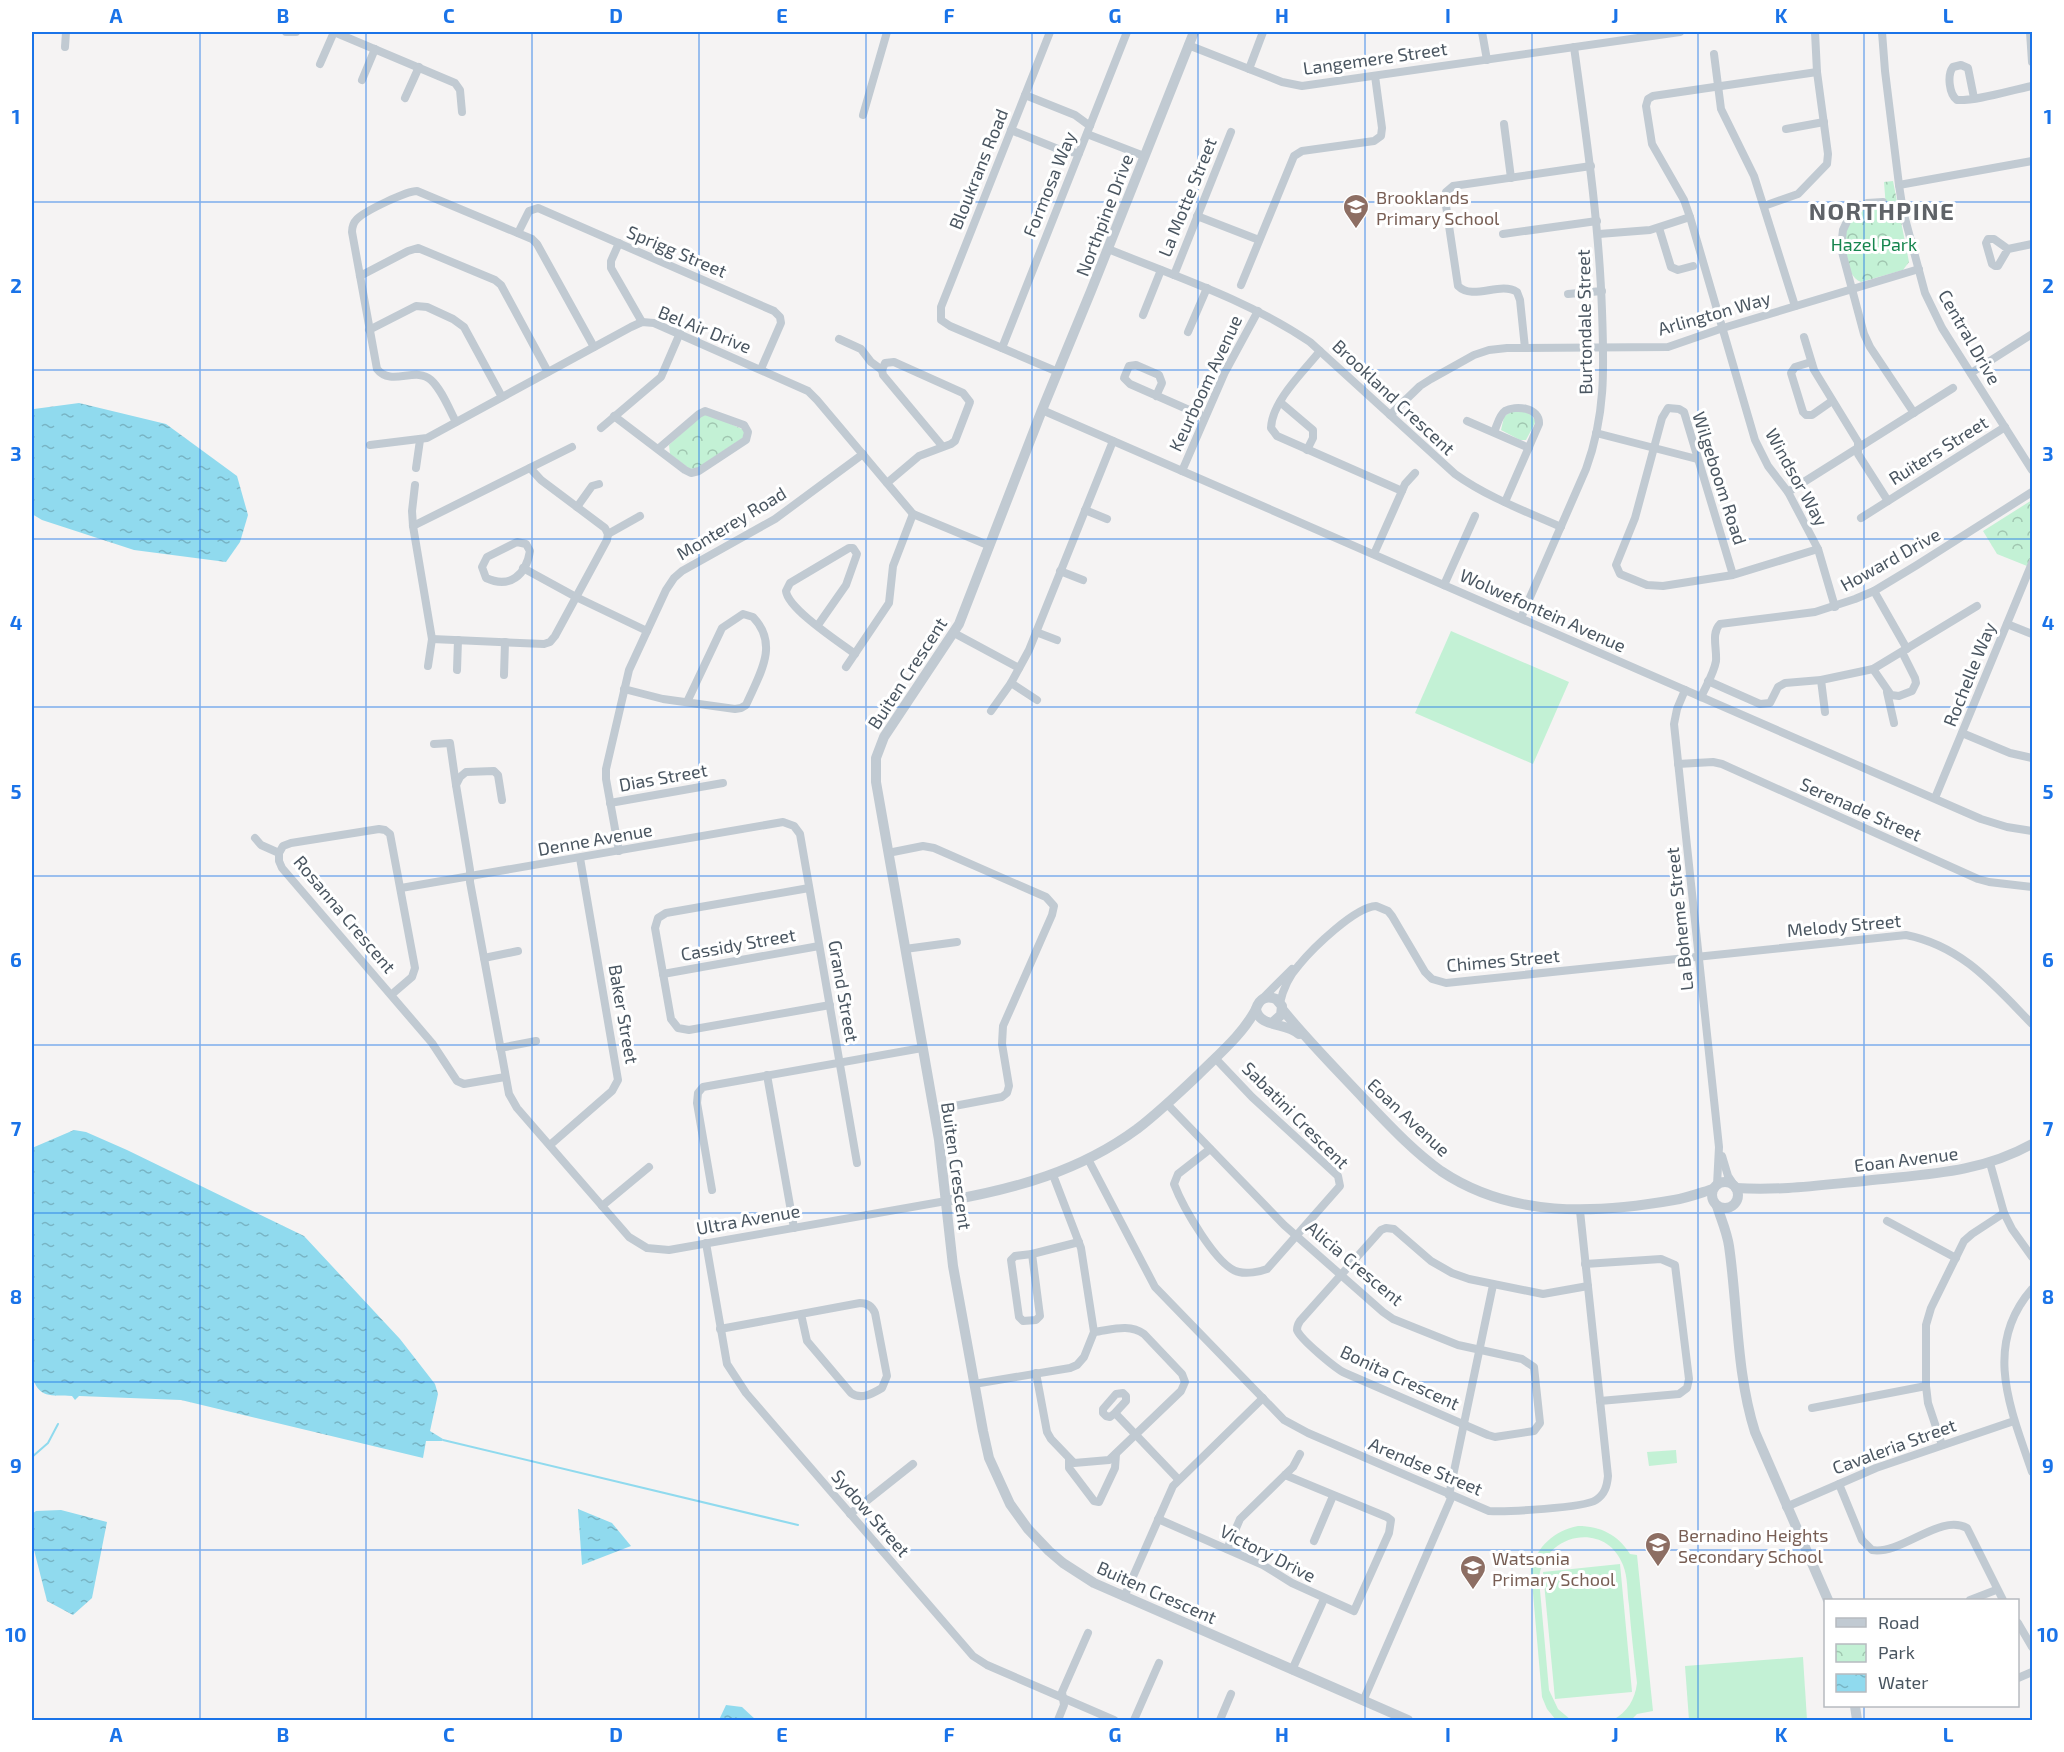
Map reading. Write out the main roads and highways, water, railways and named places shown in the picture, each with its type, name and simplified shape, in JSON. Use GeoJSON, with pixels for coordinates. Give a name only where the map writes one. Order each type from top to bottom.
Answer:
{"type":"FeatureCollection","features":[{"type":"Feature","properties":{"kind":"water"},"geometry":{"type":"Polygon","coordinates":[[[79,403],[166,424],[237,476],[248,515],[240,542],[226,562],[134,550],[42,520],[32,514],[32,411],[79,403]]]}},
{"type":"Feature","properties":{"kind":"water"},"geometry":{"type":"Polygon","coordinates":[[[74,1130],[86,1132],[127,1150],[304,1236],[400,1339],[435,1384],[438,1394],[430,1431],[443,1439],[442,1441],[426,1441],[423,1458],[181,1400],[79,1396],[75,1400],[72,1396],[42,1392],[32,1375],[32,1148],[74,1130]]]}},
{"type":"Feature","properties":{"kind":"water"},"geometry":{"type":"Polygon","coordinates":[[[578,1509],[612,1523],[631,1546],[582,1565],[578,1509]]]}},
{"type":"Feature","properties":{"kind":"water"},"geometry":{"type":"Polygon","coordinates":[[[61,1510],[107,1522],[92,1598],[73,1615],[47,1601],[32,1542],[32,1514],[36,1511],[61,1510]]]}},
{"type":"Feature","properties":{"kind":"water"},"geometry":{"type":"Polygon","coordinates":[[[726,1705],[742,1707],[756,1720],[719,1720],[726,1705]]]}},
{"type":"Feature","properties":{"kind":"waterway"},"geometry":{"type":"LineString","coordinates":[[32,1457],[48,1443],[58,1424]]}},
{"type":"Feature","properties":{"kind":"waterway"},"geometry":{"type":"LineString","coordinates":[[443,1440],[798,1525]]}},
{"type":"Feature","properties":{"kind":"place","name":"Brooklands Primary School"},"geometry":{"type":"Point","coordinates":[1356,230]}},
{"type":"Feature","properties":{"kind":"place","name":"Bernadino Heights Secondary School"},"geometry":{"type":"Point","coordinates":[1658,1568]}},
{"type":"Feature","properties":{"kind":"place","name":"Watsonia Primary School"},"geometry":{"type":"Point","coordinates":[1473,1591]}},
{"type":"Feature","properties":{"kind":"district","name":"NORTHPINE"},"geometry":{"type":"Point","coordinates":[1882,210]}},
{"type":"Feature","properties":{"kind":"park label","name":"Hazel Park"},"geometry":{"type":"Point","coordinates":[1874,244]}}]}
